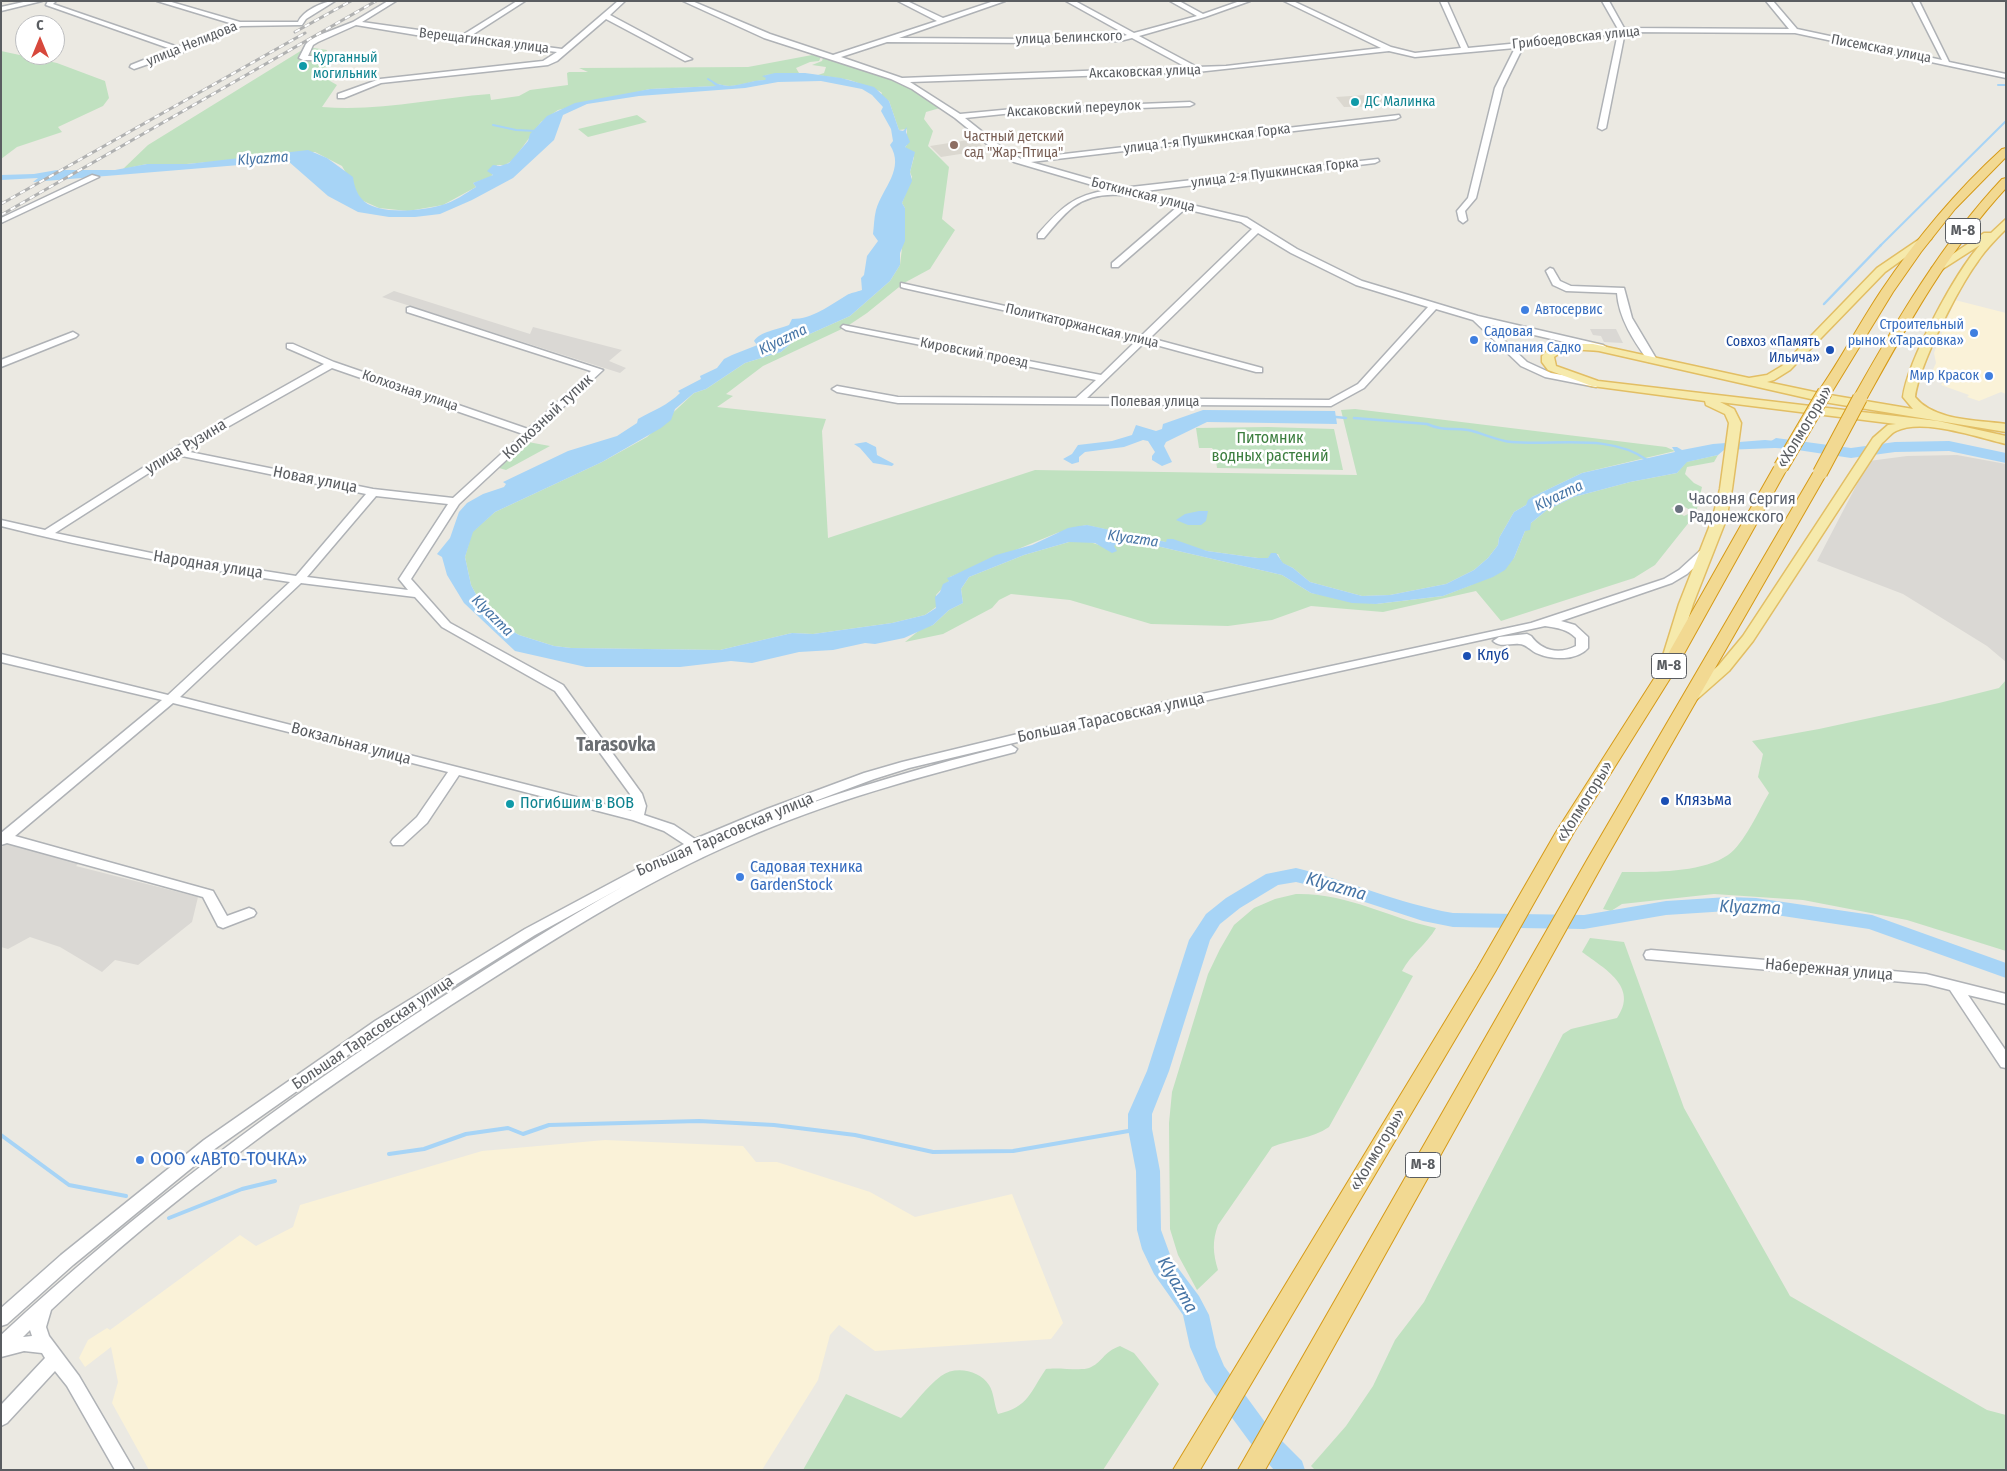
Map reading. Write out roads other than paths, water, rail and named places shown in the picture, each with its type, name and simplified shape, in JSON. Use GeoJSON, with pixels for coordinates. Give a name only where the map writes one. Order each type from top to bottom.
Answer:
{"type":"FeatureCollection","features":[{"type":"Feature","properties":{"kind":"highway","name":"«Холмогоры»"},"geometry":{"type":"LineString","coordinates":[[1186,1470],[1549,860],[1663,677],[1825,392],[1896,278],[1979,177],[2006,151]]}},
{"type":"Feature","properties":{"kind":"highway","name":"«Холмогоры»"},"geometry":{"type":"LineString","coordinates":[[1251,1470],[1316,1359],[1596,860],[1820,473],[1892,340],[1962,232],[2006,182]]}},
{"type":"Feature","properties":{"kind":"main road"},"geometry":{"type":"LineString","coordinates":[[1937,268],[2005,224]]}},
{"type":"Feature","properties":{"kind":"main road"},"geometry":{"type":"LineString","coordinates":[[1958,421],[1922,409],[1911,401],[1907,394],[1921,357],[1936,332],[1953,294],[1973,260],[2005,224]]}},
{"type":"Feature","properties":{"kind":"main road"},"geometry":{"type":"LineString","coordinates":[[1722,376],[1759,380],[1779,374],[1881,270],[1929,236]]}},
{"type":"Feature","properties":{"kind":"main road"},"geometry":{"type":"LineString","coordinates":[[2006,428],[1824,398],[1617,351],[1573,346],[1559,349],[1548,356],[1548,362],[1552,368],[1596,384],[1938,426],[2006,440]]}},
{"type":"Feature","properties":{"kind":"main road"},"geometry":{"type":"LineString","coordinates":[[1660,391],[1716,404],[1730,412],[1734,423],[1728,472],[1718,520],[1663,677]]}},
{"type":"Feature","properties":{"kind":"main road"},"geometry":{"type":"LineString","coordinates":[[1688,700],[1724,668],[1748,638],[1850,480],[1886,431],[1901,426],[1938,426]]}},
{"type":"Feature","properties":{"kind":"street"},"geometry":{"type":"LineString","coordinates":[[1,9],[39,1]]}},
{"type":"Feature","properties":{"kind":"street"},"geometry":{"type":"LineString","coordinates":[[53,1],[48,4],[180,50]]}},
{"type":"Feature","properties":{"kind":"street"},"geometry":{"type":"LineString","coordinates":[[160,1],[240,24]]}},
{"type":"Feature","properties":{"kind":"street","name":"улица Нелидова"},"geometry":{"type":"LineString","coordinates":[[134,67],[180,50],[240,24],[300,24],[303,18],[332,1]]}},
{"type":"Feature","properties":{"kind":"street"},"geometry":{"type":"LineString","coordinates":[[365,59],[303,58],[310,44],[315,40],[355,23],[393,1]]}},
{"type":"Feature","properties":{"kind":"street"},"geometry":{"type":"LineString","coordinates":[[463,38],[522,1]]}},
{"type":"Feature","properties":{"kind":"street"},"geometry":{"type":"LineString","coordinates":[[563,51],[622,1]]}},
{"type":"Feature","properties":{"kind":"street","name":"Боткинская улица"},"geometry":{"type":"LineString","coordinates":[[686,1],[752,30],[900,80],[928,95],[958,116],[1001,151],[1017,160],[1122,190],[1234,217],[1258,228],[1294,251],[1359,283],[1475,318],[1617,351]]}},
{"type":"Feature","properties":{"kind":"street"},"geometry":{"type":"LineString","coordinates":[[901,1],[943,21]]}},
{"type":"Feature","properties":{"kind":"street"},"geometry":{"type":"LineString","coordinates":[[832,58],[1002,1]]}},
{"type":"Feature","properties":{"kind":"street"},"geometry":{"type":"LineString","coordinates":[[1070,1],[1198,70]]}},
{"type":"Feature","properties":{"kind":"street"},"geometry":{"type":"LineString","coordinates":[[1173,1],[1203,16]]}},
{"type":"Feature","properties":{"kind":"street","name":"улица Белинского"},"geometry":{"type":"LineString","coordinates":[[887,40],[1032,41],[1120,39],[1203,16],[1247,1]]}},
{"type":"Feature","properties":{"kind":"street"},"geometry":{"type":"LineString","coordinates":[[1287,1],[1389,49]]}},
{"type":"Feature","properties":{"kind":"street"},"geometry":{"type":"LineString","coordinates":[[1443,1],[1465,50]]}},
{"type":"Feature","properties":{"kind":"street"},"geometry":{"type":"LineString","coordinates":[[1602,128],[1622,30],[1605,1]]}},
{"type":"Feature","properties":{"kind":"street"},"geometry":{"type":"LineString","coordinates":[[1769,1],[1795,31]]}},
{"type":"Feature","properties":{"kind":"street"},"geometry":{"type":"LineString","coordinates":[[1915,1],[1940,46],[1946,62]]}},
{"type":"Feature","properties":{"kind":"street"},"geometry":{"type":"LineString","coordinates":[[604,15],[688,59]]}},
{"type":"Feature","properties":{"kind":"street","name":"Верещагинская улица"},"geometry":{"type":"LineString","coordinates":[[355,23],[563,51]]}},
{"type":"Feature","properties":{"kind":"street","name":"Грибоедовская улица"},"geometry":{"type":"LineString","coordinates":[[1389,49],[1415,55],[1520,45],[1622,30],[1795,31]]}},
{"type":"Feature","properties":{"kind":"street","name":"Писемская улица"},"geometry":{"type":"LineString","coordinates":[[1795,31],[2006,76]]}},
{"type":"Feature","properties":{"kind":"street"},"geometry":{"type":"LineString","coordinates":[[1464,220],[1461,211],[1472,198],[1499,88],[1520,45]]}},
{"type":"Feature","properties":{"kind":"street","name":"Аксаковская улица"},"geometry":{"type":"LineString","coordinates":[[900,80],[1198,70],[1389,49]]}},
{"type":"Feature","properties":{"kind":"street","name":"Верещагинская улица"},"geometry":{"type":"LineString","coordinates":[[341,96],[380,81],[529,67],[545,63],[563,51]]}},
{"type":"Feature","properties":{"kind":"street","name":"Аксаковский переулок"},"geometry":{"type":"LineString","coordinates":[[958,116],[1190,104]]}},
{"type":"Feature","properties":{"kind":"street","name":"улица 1-я Пушкинская Горка"},"geometry":{"type":"LineString","coordinates":[[1017,160],[1396,117]]}},
{"type":"Feature","properties":{"kind":"street","name":"улица 2-я Пушкинская Горка"},"geometry":{"type":"LineString","coordinates":[[1041,236],[1077,201],[1122,190],[1157,188],[1375,161]]}},
{"type":"Feature","properties":{"kind":"street"},"geometry":{"type":"LineString","coordinates":[[1,221],[94,178]]}},
{"type":"Feature","properties":{"kind":"street"},"geometry":{"type":"LineString","coordinates":[[1115,265],[1184,205]]}},
{"type":"Feature","properties":{"kind":"street"},"geometry":{"type":"LineString","coordinates":[[1079,401],[1258,228]]}},
{"type":"Feature","properties":{"kind":"street"},"geometry":{"type":"LineString","coordinates":[[1550,271],[1556,283],[1569,289],[1621,290],[1622,305],[1630,323],[1652,360]]}},
{"type":"Feature","properties":{"kind":"street","name":"Политкаторжанская улица"},"geometry":{"type":"LineString","coordinates":[[904,285],[1144,339],[1259,370]]}},
{"type":"Feature","properties":{"kind":"street","name":"Полевая улица"},"geometry":{"type":"LineString","coordinates":[[837,390],[898,400],[1331,403],[1361,386],[1434,306]]}},
{"type":"Feature","properties":{"kind":"street","name":"Колхозный тупик"},"geometry":{"type":"LineString","coordinates":[[410,310],[598,370],[455,502],[405,579],[416,594]]}},
{"type":"Feature","properties":{"kind":"street"},"geometry":{"type":"LineString","coordinates":[[1475,318],[1524,364],[1548,375],[1596,384]]}},
{"type":"Feature","properties":{"kind":"street","name":"Кировский проезд"},"geometry":{"type":"LineString","coordinates":[[846,327],[1102,378]]}},
{"type":"Feature","properties":{"kind":"street"},"geometry":{"type":"LineString","coordinates":[[1,364],[74,335]]}},
{"type":"Feature","properties":{"kind":"street","name":"Колхозная улица"},"geometry":{"type":"LineString","coordinates":[[290,346],[331,364],[531,433]]}},
{"type":"Feature","properties":{"kind":"street","name":"улица Рузина"},"geometry":{"type":"LineString","coordinates":[[45,535],[175,452],[331,364]]}},
{"type":"Feature","properties":{"kind":"street","name":"Новая улица"},"geometry":{"type":"LineString","coordinates":[[175,452],[373,492],[455,502]]}},
{"type":"Feature","properties":{"kind":"street"},"geometry":{"type":"LineString","coordinates":[[2,839],[172,698],[298,580],[373,492]]}},
{"type":"Feature","properties":{"kind":"street","name":"Народная улица"},"geometry":{"type":"LineString","coordinates":[[1,523],[45,535],[115,550],[298,580],[416,594]]}},
{"type":"Feature","properties":{"kind":"street"},"geometry":{"type":"LineString","coordinates":[[1531,644],[1527,634],[1537,625],[1668,581],[1683,572],[1706,551]]}},
{"type":"Feature","properties":{"kind":"street"},"geometry":{"type":"LineString","coordinates":[[416,594],[446,625],[559,688],[636,794],[639,806],[637,818]]}},
{"type":"Feature","properties":{"kind":"street","name":"Большая Тарасовская улица"},"geometry":{"type":"LineString","coordinates":[[1,1319],[67,1260],[210,1144],[380,1025],[578,904],[640,870],[694,844],[772,812],[906,765],[1040,733],[1537,625],[1556,623],[1576,631],[1582,637],[1584,643],[1582,648],[1571,654],[1559,655],[1542,651],[1531,644],[1514,639],[1496,641],[951,763],[877,784],[810,808],[700,853],[668,869],[535,945],[394,1035],[225,1153],[96,1258],[1,1346]]}},
{"type":"Feature","properties":{"kind":"street","name":"Вокзальная улица"},"geometry":{"type":"LineString","coordinates":[[1,658],[172,698],[637,818],[669,828],[694,844]]}},
{"type":"Feature","properties":{"kind":"street"},"geometry":{"type":"LineString","coordinates":[[398,842],[422,820],[455,771]]}},
{"type":"Feature","properties":{"kind":"street"},"geometry":{"type":"LineString","coordinates":[[2,839],[208,894],[223,923],[249,913]]}},
{"type":"Feature","properties":{"kind":"street","name":"Набережная улица"},"geometry":{"type":"LineString","coordinates":[[1651,955],[1926,979],[2006,998]]}},
{"type":"Feature","properties":{"kind":"street"},"geometry":{"type":"LineString","coordinates":[[1954,985],[2006,1063]]}},
{"type":"Feature","properties":{"kind":"street"},"geometry":{"type":"LineString","coordinates":[[46,1303],[40,1311],[38,1327],[51,1353],[73,1381],[126,1470]]}},
{"type":"Feature","properties":{"kind":"street"},"geometry":{"type":"LineString","coordinates":[[1,1350],[22,1343],[39,1344],[51,1353]]}},
{"type":"Feature","properties":{"kind":"street"},"geometry":{"type":"LineString","coordinates":[[1,1418],[51,1353]]}},
{"type":"Feature","properties":{"kind":"water"},"geometry":{"type":"Polygon","coordinates":[[[775,73],[805,73],[841,78],[874,87],[889,101],[899,130],[903,131],[907,127],[906,132],[910,142],[905,147],[915,152],[910,172],[912,181],[902,203],[905,208],[905,241],[900,253],[900,265],[890,281],[850,316],[794,341],[781,352],[745,363],[706,389],[694,393],[675,409],[671,420],[661,428],[602,462],[495,512],[473,532],[465,557],[471,585],[479,600],[500,624],[519,635],[554,646],[571,648],[720,650],[792,633],[813,634],[892,623],[925,615],[936,608],[935,597],[940,592],[943,584],[949,581],[947,578],[996,555],[1032,545],[1068,528],[1087,525],[1166,542],[1167,539],[1173,539],[1207,551],[1258,558],[1268,558],[1271,553],[1276,553],[1283,563],[1293,568],[1310,582],[1362,596],[1390,595],[1446,584],[1474,570],[1488,558],[1498,545],[1499,538],[1514,512],[1526,505],[1532,497],[1582,473],[1675,452],[1672,447],[1682,450],[1713,444],[1765,440],[1796,443],[1792,449],[1724,450],[1718,455],[1687,462],[1677,473],[1630,482],[1574,497],[1547,510],[1531,523],[1530,530],[1525,531],[1514,558],[1505,570],[1493,577],[1443,596],[1376,604],[1352,603],[1311,593],[1282,575],[1148,544],[1132,541],[1118,543],[1114,546],[1117,551],[1112,553],[1095,543],[1069,542],[1024,555],[969,577],[961,589],[963,603],[949,610],[933,625],[904,638],[875,644],[865,643],[833,650],[799,652],[752,663],[731,661],[680,667],[586,667],[515,651],[464,603],[447,575],[442,557],[437,554],[450,538],[459,512],[467,503],[483,494],[504,487],[506,484],[503,482],[568,451],[617,436],[637,423],[638,419],[671,401],[680,393],[678,391],[701,379],[700,376],[717,368],[724,359],[757,345],[754,341],[760,335],[789,325],[792,319],[814,314],[848,294],[862,290],[861,278],[864,275],[867,256],[878,241],[873,234],[876,210],[891,178],[895,162],[890,145],[893,141],[891,129],[881,111],[883,107],[872,95],[862,89],[821,81],[778,82],[745,88],[639,96],[587,104],[563,115],[554,140],[513,178],[472,200],[440,214],[415,217],[389,217],[358,212],[328,196],[288,161],[33,182],[38,178],[1,180],[1,175],[34,174],[57,170],[115,170],[147,164],[188,164],[308,150],[327,158],[353,177],[358,193],[367,204],[387,210],[423,209],[451,202],[476,187],[473,183],[493,175],[487,171],[493,165],[500,166],[509,163],[528,141],[530,134],[547,116],[575,103],[650,89],[716,86],[712,83],[727,86],[734,85],[765,80],[766,78],[762,76],[775,73]]]}},
{"type":"Feature","properties":{"kind":"water"},"geometry":{"type":"Polygon","coordinates":[[[1203,410],[1335,411],[1337,424],[1207,422],[1166,442],[1164,446],[1172,462],[1162,466],[1152,460],[1155,452],[1148,441],[1143,440],[1124,447],[1085,452],[1079,457],[1079,462],[1072,464],[1063,459],[1072,454],[1078,445],[1112,441],[1132,435],[1136,425],[1156,431],[1162,429],[1163,424],[1203,410]]]}},
{"type":"Feature","properties":{"kind":"water"},"geometry":{"type":"Polygon","coordinates":[[[866,442],[876,447],[877,455],[894,464],[892,466],[873,463],[854,444],[866,442]]]}},
{"type":"Feature","properties":{"kind":"water"},"geometry":{"type":"Polygon","coordinates":[[[1208,511],[1206,521],[1201,525],[1188,525],[1176,520],[1185,514],[1208,511]]]}},
{"type":"Feature","properties":{"kind":"waterway"},"geometry":{"type":"LineString","coordinates":[[708,79],[716,84]]}},
{"type":"Feature","properties":{"kind":"waterway"},"geometry":{"type":"LineString","coordinates":[[1998,85],[2006,85]]}},
{"type":"Feature","properties":{"kind":"waterway"},"geometry":{"type":"LineString","coordinates":[[1881,245],[2006,121]]}},
{"type":"Feature","properties":{"kind":"waterway"},"geometry":{"type":"LineString","coordinates":[[493,125],[516,130],[536,131]]}},
{"type":"Feature","properties":{"kind":"waterway"},"geometry":{"type":"LineString","coordinates":[[1824,304],[1881,245]]}},
{"type":"Feature","properties":{"kind":"waterway"},"geometry":{"type":"LineString","coordinates":[[1336,417],[1346,418]]}},
{"type":"Feature","properties":{"kind":"waterway"},"geometry":{"type":"LineString","coordinates":[[1354,418],[1427,424],[1443,429],[1462,429],[1512,442],[1599,443],[1616,446],[1647,460]]}},
{"type":"Feature","properties":{"kind":"waterway","name":"Klyazma"},"geometry":{"type":"LineString","coordinates":[[1776,443],[1851,453],[1895,447],[1949,446],[2006,458]]}},
{"type":"Feature","properties":{"kind":"waterway","name":"Klyazma"},"geometry":{"type":"LineString","coordinates":[[1292,1470],[1261,1437],[1214,1373],[1203,1347],[1196,1315],[1190,1303],[1163,1267],[1154,1249],[1149,1230],[1148,1171],[1140,1129],[1140,1114],[1158,1071],[1200,940],[1213,919],[1233,903],[1273,879],[1296,875],[1329,883],[1430,916],[1453,920],[1584,922],[1666,908],[1728,904],[1756,905],[1872,922],[2006,971]]}},
{"type":"Feature","properties":{"kind":"waterway"},"geometry":{"type":"LineString","coordinates":[[389,1154],[424,1149],[466,1134],[508,1128],[523,1134],[549,1125],[699,1121],[774,1125],[855,1135],[933,1152],[1013,1151],[1140,1129]]}},
{"type":"Feature","properties":{"kind":"waterway"},"geometry":{"type":"LineString","coordinates":[[1,1135],[69,1185],[126,1196]]}},
{"type":"Feature","properties":{"kind":"waterway"},"geometry":{"type":"LineString","coordinates":[[169,1218],[242,1189],[275,1181]]}},
{"type":"Feature","properties":{"kind":"railway"},"geometry":{"type":"LineString","coordinates":[[295,32],[351,1]]}},
{"type":"Feature","properties":{"kind":"railway"},"geometry":{"type":"LineString","coordinates":[[1,215],[376,1]]}},
{"type":"Feature","properties":{"kind":"railway"},"geometry":{"type":"LineString","coordinates":[[1,204],[305,33]]}},
{"type":"Feature","properties":{"kind":"place","name":"Курганный могильник"},"geometry":{"type":"Point","coordinates":[303,66]}},
{"type":"Feature","properties":{"kind":"place","name":"ДС Малинка"},"geometry":{"type":"Point","coordinates":[1355,102]}},
{"type":"Feature","properties":{"kind":"place","name":"Частный детский сад \"Жар-Птица\""},"geometry":{"type":"Point","coordinates":[954,145]}},
{"type":"Feature","properties":{"kind":"place","name":"Автосервис"},"geometry":{"type":"Point","coordinates":[1525,310]}},
{"type":"Feature","properties":{"kind":"place","name":"Строительный рынок «Тарасовка»"},"geometry":{"type":"Point","coordinates":[1974,333]}},
{"type":"Feature","properties":{"kind":"place","name":"Садовая Компания Садко"},"geometry":{"type":"Point","coordinates":[1474,340]}},
{"type":"Feature","properties":{"kind":"place","name":"Совхоз «Память Ильича»"},"geometry":{"type":"Point","coordinates":[1830,350]}},
{"type":"Feature","properties":{"kind":"place","name":"Мир Красок"},"geometry":{"type":"Point","coordinates":[1989,376]}},
{"type":"Feature","properties":{"kind":"place","name":"Часовня Сергия Радонежского"},"geometry":{"type":"Point","coordinates":[1679,509]}},
{"type":"Feature","properties":{"kind":"place","name":"Клуб"},"geometry":{"type":"Point","coordinates":[1467,656]}},
{"type":"Feature","properties":{"kind":"place","name":"Клязьма"},"geometry":{"type":"Point","coordinates":[1665,801]}},
{"type":"Feature","properties":{"kind":"place","name":"Погибшим в ВОВ"},"geometry":{"type":"Point","coordinates":[510,804]}},
{"type":"Feature","properties":{"kind":"place","name":"Садовая техника GardenStock"},"geometry":{"type":"Point","coordinates":[740,877]}},
{"type":"Feature","properties":{"kind":"place","name":"ООО «АВТО-ТОЧКА»"},"geometry":{"type":"Point","coordinates":[140,1160]}},
{"type":"Feature","properties":{"kind":"district","name":"Tarasovka"},"geometry":{"type":"Point","coordinates":[616,746]}},
{"type":"Feature","properties":{"kind":"park label","name":"Питомник водных растений"},"geometry":{"type":"Point","coordinates":[1270,448]}}]}
